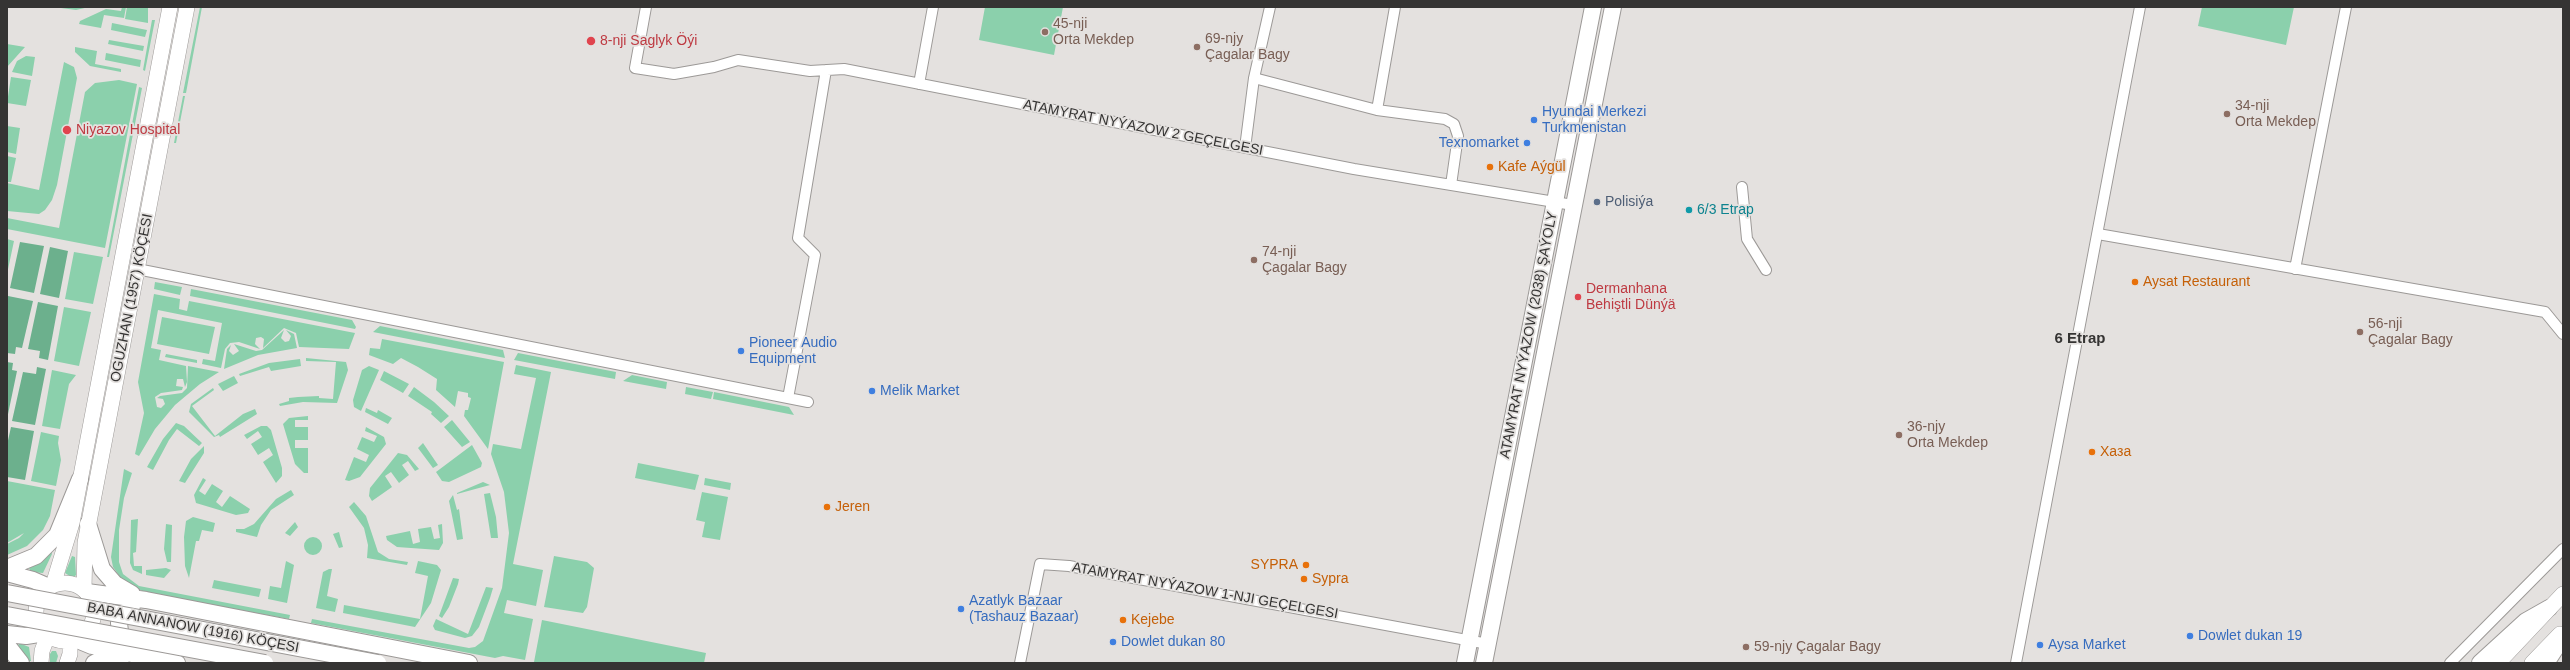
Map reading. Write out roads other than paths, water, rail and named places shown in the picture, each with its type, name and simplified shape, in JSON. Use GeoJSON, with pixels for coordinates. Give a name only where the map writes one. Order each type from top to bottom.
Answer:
{"type":"FeatureCollection","features":[{"type":"Feature","properties":{"kind":"main road","name":"OGUZHAN (1957) KÖÇESI"},"geometry":{"type":"LineString","coordinates":[[51,586],[68,541],[170,7]]}},
{"type":"Feature","properties":{"kind":"main road","name":"OGUZHAN (1957) KÖÇESI"},"geometry":{"type":"LineString","coordinates":[[85,591],[83,568],[88,524],[188,7]]}},
{"type":"Feature","properties":{"kind":"main road","name":"ATAMYRAT NYÝAZOW (2038) ŞAÝOLY"},"geometry":{"type":"LineString","coordinates":[[1464,663],[1556,202],[1593,7]]}},
{"type":"Feature","properties":{"kind":"main road","name":"ATAMYRAT NYÝAZOW (2038) ŞAÝOLY"},"geometry":{"type":"LineString","coordinates":[[1484,663],[1613,7]]}},
{"type":"Feature","properties":{"kind":"main road"},"geometry":{"type":"LineString","coordinates":[[7,568],[36,556],[57,535],[80,479]]}},
{"type":"Feature","properties":{"kind":"main road"},"geometry":{"type":"LineString","coordinates":[[88,524],[98,559],[108,578],[129,593],[146,600]]}},
{"type":"Feature","properties":{"kind":"main road"},"geometry":{"type":"LineString","coordinates":[[7,573],[51,586],[69,583],[85,591],[146,600],[469,663]]}},
{"type":"Feature","properties":{"kind":"main road"},"geometry":{"type":"LineString","coordinates":[[7,584],[13,601],[10,613],[7,616]]}},
{"type":"Feature","properties":{"kind":"main road"},"geometry":{"type":"LineString","coordinates":[[51,586],[43,593],[36,609],[38,622],[47,634],[59,640],[73,640],[92,646],[177,663]]}},
{"type":"Feature","properties":{"kind":"main road"},"geometry":{"type":"LineString","coordinates":[[67,663],[73,640],[83,634],[93,619],[92,600],[85,591]]}},
{"type":"Feature","properties":{"kind":"main road","name":"BABA ANNANOW (1916) KÖÇESI"},"geometry":{"type":"LineString","coordinates":[[7,593],[378,663]]}},
{"type":"Feature","properties":{"kind":"main road"},"geometry":{"type":"LineString","coordinates":[[2498,663],[2563,594]]}},
{"type":"Feature","properties":{"kind":"main road"},"geometry":{"type":"LineString","coordinates":[[134,655],[121,640],[119,623],[127,608],[146,600]]}},
{"type":"Feature","properties":{"kind":"main road"},"geometry":{"type":"LineString","coordinates":[[2480,663],[2526,621],[2549,608]]}},
{"type":"Feature","properties":{"kind":"main road","name":"BABA ANNANOW (1916) KÖÇESI"},"geometry":{"type":"LineString","coordinates":[[7,616],[265,663]]}},
{"type":"Feature","properties":{"kind":"main road"},"geometry":{"type":"LineString","coordinates":[[2532,663],[2563,631]]}},
{"type":"Feature","properties":{"kind":"main road"},"geometry":{"type":"LineString","coordinates":[[7,634],[26,636],[47,634]]}},
{"type":"Feature","properties":{"kind":"main road"},"geometry":{"type":"LineString","coordinates":[[41,663],[42,651],[47,634]]}},
{"type":"Feature","properties":{"kind":"main road"},"geometry":{"type":"LineString","coordinates":[[2546,663],[2563,636]]}},
{"type":"Feature","properties":{"kind":"main road"},"geometry":{"type":"LineString","coordinates":[[1461,663],[1469,641]]}},
{"type":"Feature","properties":{"kind":"main road"},"geometry":{"type":"LineString","coordinates":[[7,644],[21,663]]}},
{"type":"Feature","properties":{"kind":"main road"},"geometry":{"type":"LineString","coordinates":[[1488,644],[1493,663]]}},
{"type":"Feature","properties":{"kind":"main road"},"geometry":{"type":"LineString","coordinates":[[94,663],[110,657],[134,655]]}},
{"type":"Feature","properties":{"kind":"street","name":"ATAMYRAT NYÝAZOW 2 GEÇELGESI"},"geometry":{"type":"LineString","coordinates":[[646,7],[635,68],[674,74],[714,67],[738,60],[810,71],[844,68],[1245,148],[1573,205]]}},
{"type":"Feature","properties":{"kind":"street"},"geometry":{"type":"LineString","coordinates":[[919,84],[933,7]]}},
{"type":"Feature","properties":{"kind":"street"},"geometry":{"type":"LineString","coordinates":[[1245,148],[1254,78],[1270,7]]}},
{"type":"Feature","properties":{"kind":"street"},"geometry":{"type":"LineString","coordinates":[[1377,110],[1395,7]]}},
{"type":"Feature","properties":{"kind":"street"},"geometry":{"type":"LineString","coordinates":[[2016,663],[2140,7]]}},
{"type":"Feature","properties":{"kind":"street"},"geometry":{"type":"LineString","coordinates":[[2295,269],[2346,7]]}},
{"type":"Feature","properties":{"kind":"street"},"geometry":{"type":"LineString","coordinates":[[788,398],[815,255],[798,238],[826,70]]}},
{"type":"Feature","properties":{"kind":"street"},"geometry":{"type":"LineString","coordinates":[[1254,78],[1377,110],[1445,119],[1454,124],[1458,136],[1451,185]]}},
{"type":"Feature","properties":{"kind":"street"},"geometry":{"type":"LineString","coordinates":[[1742,187],[1747,239],[1766,270]]}},
{"type":"Feature","properties":{"kind":"street"},"geometry":{"type":"LineString","coordinates":[[2098,234],[2545,312],[2563,334]]}},
{"type":"Feature","properties":{"kind":"street"},"geometry":{"type":"LineString","coordinates":[[137,269],[808,402]]}},
{"type":"Feature","properties":{"kind":"street"},"geometry":{"type":"LineString","coordinates":[[2450,663],[2563,549]]}},
{"type":"Feature","properties":{"kind":"street","name":"ATAMYRAT NYÝAZOW 1-NJI GEÇELGESI"},"geometry":{"type":"LineString","coordinates":[[1020,663],[1040,564],[1069,566],[1469,641]]}},
{"type":"Feature","properties":{"kind":"street"},"geometry":{"type":"LineString","coordinates":[[1469,641],[1488,644]]}},
{"type":"Feature","properties":{"kind":"place","name":"45-nji Orta Mekdep"},"geometry":{"type":"Point","coordinates":[1045,32]}},
{"type":"Feature","properties":{"kind":"place","name":"8-nji Saglyk Öýi"},"geometry":{"type":"Point","coordinates":[591,41]}},
{"type":"Feature","properties":{"kind":"place","name":"69-njy Çagalar Bagy"},"geometry":{"type":"Point","coordinates":[1197,47]}},
{"type":"Feature","properties":{"kind":"place","name":"34-nji Orta Mekdep"},"geometry":{"type":"Point","coordinates":[2227,114]}},
{"type":"Feature","properties":{"kind":"place","name":"Hyundai Merkezi Turkmenistan"},"geometry":{"type":"Point","coordinates":[1534,120]}},
{"type":"Feature","properties":{"kind":"place","name":"Niyazov Hospital"},"geometry":{"type":"Point","coordinates":[67,130]}},
{"type":"Feature","properties":{"kind":"place","name":"Texnomarket"},"geometry":{"type":"Point","coordinates":[1527,143]}},
{"type":"Feature","properties":{"kind":"place","name":"Kafe Aýgül"},"geometry":{"type":"Point","coordinates":[1490,167]}},
{"type":"Feature","properties":{"kind":"place","name":"Polisiýa"},"geometry":{"type":"Point","coordinates":[1597,202]}},
{"type":"Feature","properties":{"kind":"place","name":"6/3 Etrap"},"geometry":{"type":"Point","coordinates":[1689,210]}},
{"type":"Feature","properties":{"kind":"place","name":"74-nji Çagalar Bagy"},"geometry":{"type":"Point","coordinates":[1254,260]}},
{"type":"Feature","properties":{"kind":"place","name":"Aysat Restaurant"},"geometry":{"type":"Point","coordinates":[2135,282]}},
{"type":"Feature","properties":{"kind":"place","name":"Dermanhana Behiştli Dünýä"},"geometry":{"type":"Point","coordinates":[1578,297]}},
{"type":"Feature","properties":{"kind":"place","name":"56-nji Çagalar Bagy"},"geometry":{"type":"Point","coordinates":[2360,332]}},
{"type":"Feature","properties":{"kind":"place","name":"Pioneer Audio Equipment"},"geometry":{"type":"Point","coordinates":[741,351]}},
{"type":"Feature","properties":{"kind":"place","name":"Melik Market"},"geometry":{"type":"Point","coordinates":[872,391]}},
{"type":"Feature","properties":{"kind":"place","name":"36-njy Orta Mekdep"},"geometry":{"type":"Point","coordinates":[1899,435]}},
{"type":"Feature","properties":{"kind":"place","name":"Хаза"},"geometry":{"type":"Point","coordinates":[2092,452]}},
{"type":"Feature","properties":{"kind":"place","name":"Jeren"},"geometry":{"type":"Point","coordinates":[827,507]}},
{"type":"Feature","properties":{"kind":"place","name":"SYPRA"},"geometry":{"type":"Point","coordinates":[1306,565]}},
{"type":"Feature","properties":{"kind":"place","name":"Sypra"},"geometry":{"type":"Point","coordinates":[1304,579]}},
{"type":"Feature","properties":{"kind":"place","name":"Azatlyk Bazaar (Tashauz Bazaar)"},"geometry":{"type":"Point","coordinates":[961,609]}},
{"type":"Feature","properties":{"kind":"place","name":"Kejebe"},"geometry":{"type":"Point","coordinates":[1123,620]}},
{"type":"Feature","properties":{"kind":"place","name":"Dowlet dukan 19"},"geometry":{"type":"Point","coordinates":[2190,636]}},
{"type":"Feature","properties":{"kind":"place","name":"Dowlet dukan 80"},"geometry":{"type":"Point","coordinates":[1113,642]}},
{"type":"Feature","properties":{"kind":"place","name":"Aysa Market"},"geometry":{"type":"Point","coordinates":[2040,645]}},
{"type":"Feature","properties":{"kind":"place","name":"59-njy Çagalar Bagy"},"geometry":{"type":"Point","coordinates":[1746,647]}},
{"type":"Feature","properties":{"kind":"district","name":"6 Etrap"},"geometry":{"type":"Point","coordinates":[2080,339]}}]}
